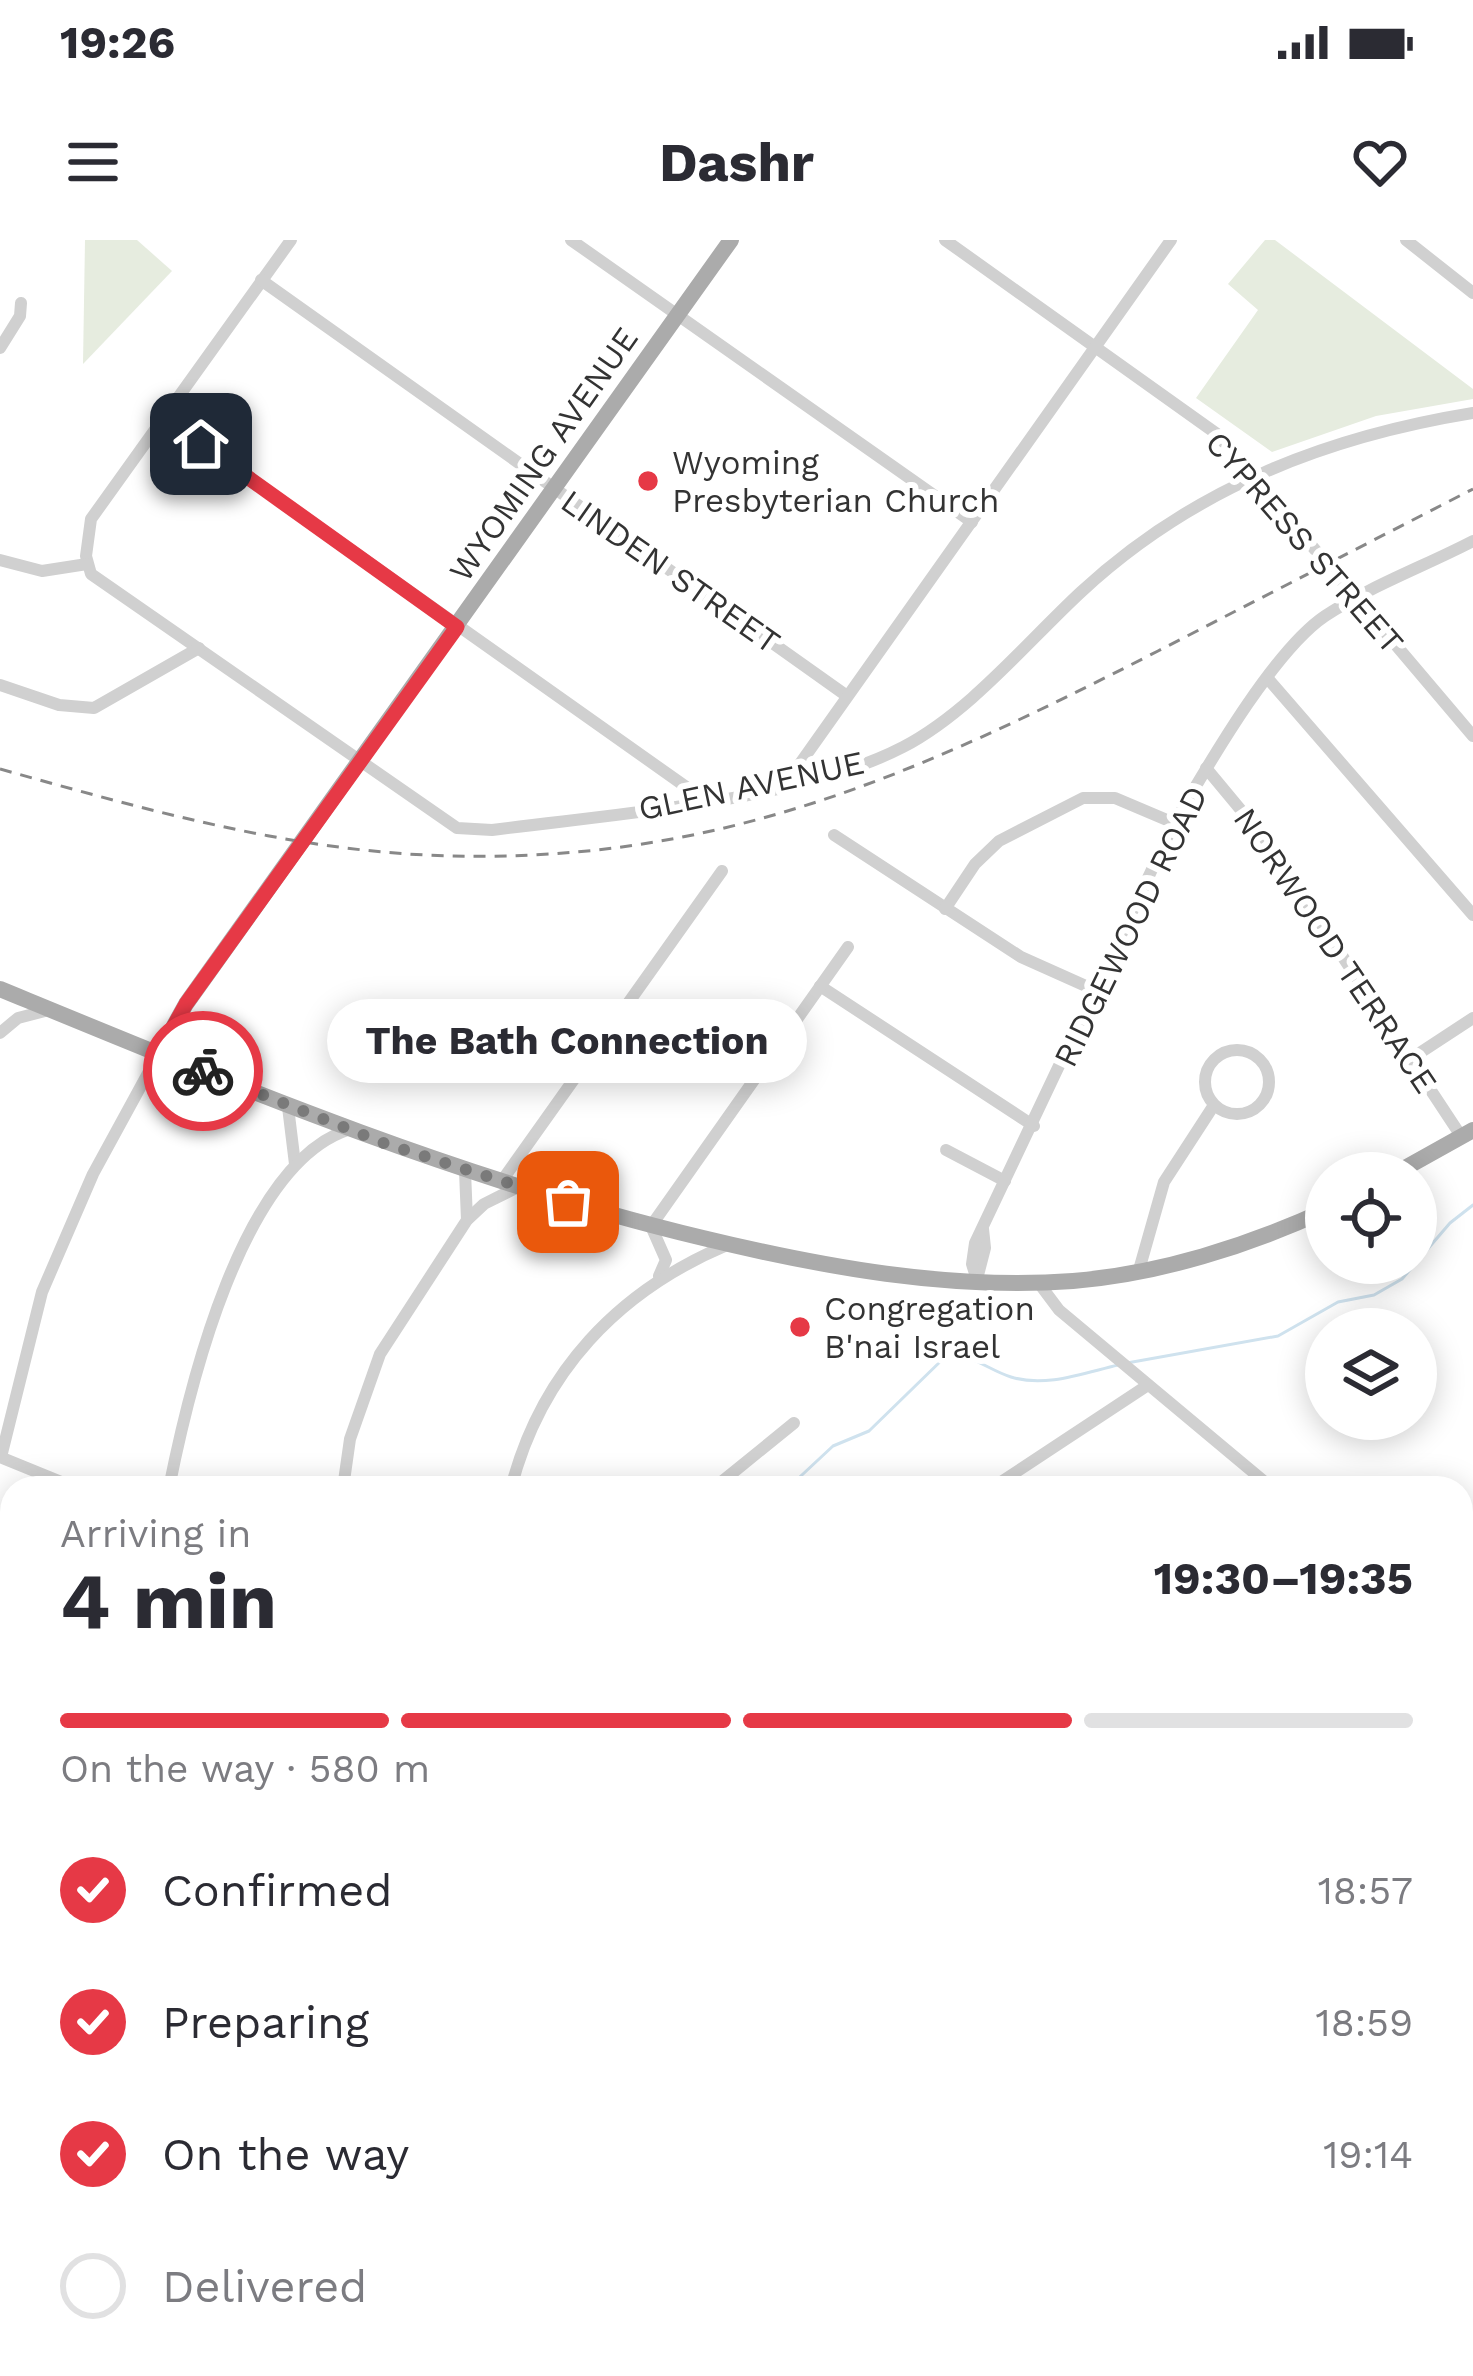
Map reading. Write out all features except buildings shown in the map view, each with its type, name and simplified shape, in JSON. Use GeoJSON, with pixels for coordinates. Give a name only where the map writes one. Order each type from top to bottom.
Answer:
{"type":"FeatureCollection","features":[{"type":"Feature","properties":{"kind":"highway"},"geometry":{"type":"LineString","coordinates":[[328,2376],[417,2376]]}},
{"type":"Feature","properties":{"kind":"main road","name":"WYOMING AVENUE"},"geometry":{"type":"LineString","coordinates":[[159,1053],[186,1004],[731,240]]}},
{"type":"Feature","properties":{"kind":"main road"},"geometry":{"type":"LineString","coordinates":[[0,989],[288,1107],[465,1171],[651,1226],[836,1267],[1038,1282],[1139,1270],[1220,1250],[1305,1218]]}},
{"type":"Feature","properties":{"kind":"main road"},"geometry":{"type":"LineString","coordinates":[[1433,1152],[1467,1133]]}},
{"type":"Feature","properties":{"kind":"street"},"geometry":{"type":"LineString","coordinates":[[0,560],[42,571],[87,565],[91,519],[291,240]]}},
{"type":"Feature","properties":{"kind":"street"},"geometry":{"type":"LineString","coordinates":[[572,240],[972,522]]}},
{"type":"Feature","properties":{"kind":"street","name":"CYPRESS STREET"},"geometry":{"type":"LineString","coordinates":[[945,240],[1198,418],[1253,475],[1473,736]]}},
{"type":"Feature","properties":{"kind":"street"},"geometry":{"type":"LineString","coordinates":[[786,783],[1172,240]]}},
{"type":"Feature","properties":{"kind":"street"},"geometry":{"type":"LineString","coordinates":[[1406,240],[1473,293]]}},
{"type":"Feature","properties":{"kind":"street","name":"LINDEN STREET"},"geometry":{"type":"LineString","coordinates":[[261,280],[847,696]]}},
{"type":"Feature","properties":{"kind":"street"},"geometry":{"type":"LineString","coordinates":[[0,348],[20,316],[21,303]]}},
{"type":"Feature","properties":{"kind":"street","name":"GLEN AVENUE"},"geometry":{"type":"LineString","coordinates":[[87,565],[92,574],[443,822],[472,830],[706,801],[864,764],[919,738],[1151,534],[1253,475],[1352,437],[1473,413]]}},
{"type":"Feature","properties":{"kind":"street"},"geometry":{"type":"LineString","coordinates":[[166,418],[706,801]]}},
{"type":"Feature","properties":{"kind":"street","name":"RIDGEWOOD ROAD"},"geometry":{"type":"LineString","coordinates":[[977,1280],[983,1264],[983,1228],[1174,823],[1206,768],[1304,634],[1356,601],[1471,545]]}},
{"type":"Feature","properties":{"kind":"street"},"geometry":{"type":"LineString","coordinates":[[0,685],[71,708],[94,708],[199,648]]}},
{"type":"Feature","properties":{"kind":"street"},"geometry":{"type":"LineString","coordinates":[[1269,680],[1473,915]]}},
{"type":"Feature","properties":{"kind":"street","name":"NORWOOD TERRACE"},"geometry":{"type":"LineString","coordinates":[[1206,768],[1264,838],[1409,1060],[1467,1133]]}},
{"type":"Feature","properties":{"kind":"street"},"geometry":{"type":"LineString","coordinates":[[944,909],[975,864],[999,842],[1083,798],[1115,798],[1174,823]]}},
{"type":"Feature","properties":{"kind":"street"},"geometry":{"type":"LineString","coordinates":[[834,835],[1021,957],[1097,991]]}},
{"type":"Feature","properties":{"kind":"street"},"geometry":{"type":"LineString","coordinates":[[345,1476],[350,1439],[380,1354],[467,1220],[510,1185],[722,871]]}},
{"type":"Feature","properties":{"kind":"street"},"geometry":{"type":"LineString","coordinates":[[659,1276],[666,1260],[651,1226],[848,947]]}},
{"type":"Feature","properties":{"kind":"street"},"geometry":{"type":"LineString","coordinates":[[820,986],[1034,1126]]}},
{"type":"Feature","properties":{"kind":"street"},"geometry":{"type":"LineString","coordinates":[[0,1034],[18,1018],[40,1010],[56,1012]]}},
{"type":"Feature","properties":{"kind":"street"},"geometry":{"type":"LineString","coordinates":[[1409,1060],[1473,1018]]}},
{"type":"Feature","properties":{"kind":"street"},"geometry":{"type":"LineString","coordinates":[[1233,1050],[1258,1058],[1269,1082],[1258,1106],[1233,1114],[1214,1105],[1204,1082],[1210,1063],[1233,1050]]}},
{"type":"Feature","properties":{"kind":"street","name":"WYOMING AVENUE"},"geometry":{"type":"LineString","coordinates":[[0,1457],[42,1292],[93,1174],[159,1053]]}},
{"type":"Feature","properties":{"kind":"street"},"geometry":{"type":"LineString","coordinates":[[1139,1270],[1164,1182],[1214,1105]]}},
{"type":"Feature","properties":{"kind":"street"},"geometry":{"type":"LineString","coordinates":[[288,1107],[295,1164]]}},
{"type":"Feature","properties":{"kind":"street"},"geometry":{"type":"LineString","coordinates":[[171,1476],[187,1395],[208,1327],[247,1245],[295,1164],[317,1141],[347,1130]]}},
{"type":"Feature","properties":{"kind":"street"},"geometry":{"type":"LineString","coordinates":[[946,1150],[1005,1181]]}},
{"type":"Feature","properties":{"kind":"street"},"geometry":{"type":"LineString","coordinates":[[465,1171],[467,1220]]}},
{"type":"Feature","properties":{"kind":"street"},"geometry":{"type":"LineString","coordinates":[[515,1476],[532,1426],[572,1358],[624,1303],[659,1276],[728,1244]]}},
{"type":"Feature","properties":{"kind":"street"},"geometry":{"type":"LineString","coordinates":[[1038,1282],[1059,1310],[1258,1476]]}},
{"type":"Feature","properties":{"kind":"street"},"geometry":{"type":"LineString","coordinates":[[1010,1476],[1148,1385]]}},
{"type":"Feature","properties":{"kind":"street"},"geometry":{"type":"LineString","coordinates":[[729,1476],[794,1423]]}},
{"type":"Feature","properties":{"kind":"street"},"geometry":{"type":"LineString","coordinates":[[0,1457],[48,1476]]}},
{"type":"Feature","properties":{"kind":"street"},"geometry":{"type":"LineString","coordinates":[[37,1471],[38,1476]]}},
{"type":"Feature","properties":{"kind":"shaded area"},"geometry":{"type":"Polygon","coordinates":[[[85,240],[137,240],[172,271],[83,364],[85,240]]]}},
{"type":"Feature","properties":{"kind":"shaded area"},"geometry":{"type":"Polygon","coordinates":[[[1265,240],[1275,240],[1473,389],[1473,399],[1376,416],[1272,452],[1196,398],[1258,310],[1228,284],[1265,240]]]}},
{"type":"Feature","properties":{"kind":"waterway"},"geometry":{"type":"LineString","coordinates":[[1127,1363],[1278,1336],[1338,1302],[1374,1295],[1402,1279],[1450,1223],[1473,1205]]}},
{"type":"Feature","properties":{"kind":"waterway"},"geometry":{"type":"LineString","coordinates":[[801,1476],[833,1446],[869,1431],[946,1356],[964,1357],[1011,1377],[1037,1381],[1118,1365]]}},
{"type":"Feature","properties":{"kind":"railway"},"geometry":{"type":"LineString","coordinates":[[0,769],[211,824],[372,851],[529,855],[626,846],[718,829],[807,805],[980,738],[1473,489]]}},
{"type":"Feature","properties":{"kind":"way so far"},"geometry":{"type":"LineString","coordinates":[[203,1071],[386,1144],[568,1202]]}},
{"type":"Feature","properties":{"kind":"place","name":"Wyoming Presbyterian Church"},"geometry":{"type":"Point","coordinates":[648,481]}},
{"type":"Feature","properties":{"kind":"place","name":"The Bath Connection"},"geometry":{"type":"Point","coordinates":[568,1202]}},
{"type":"Feature","properties":{"kind":"place","name":"Congregation B'nai Israel"},"geometry":{"type":"Point","coordinates":[800,1327]}},
{"type":"Feature","properties":{"kind":"route"},"geometry":{"type":"LineString","coordinates":[[201,444],[457,627],[186,1004],[159,1053],[203,1071]]}}]}
